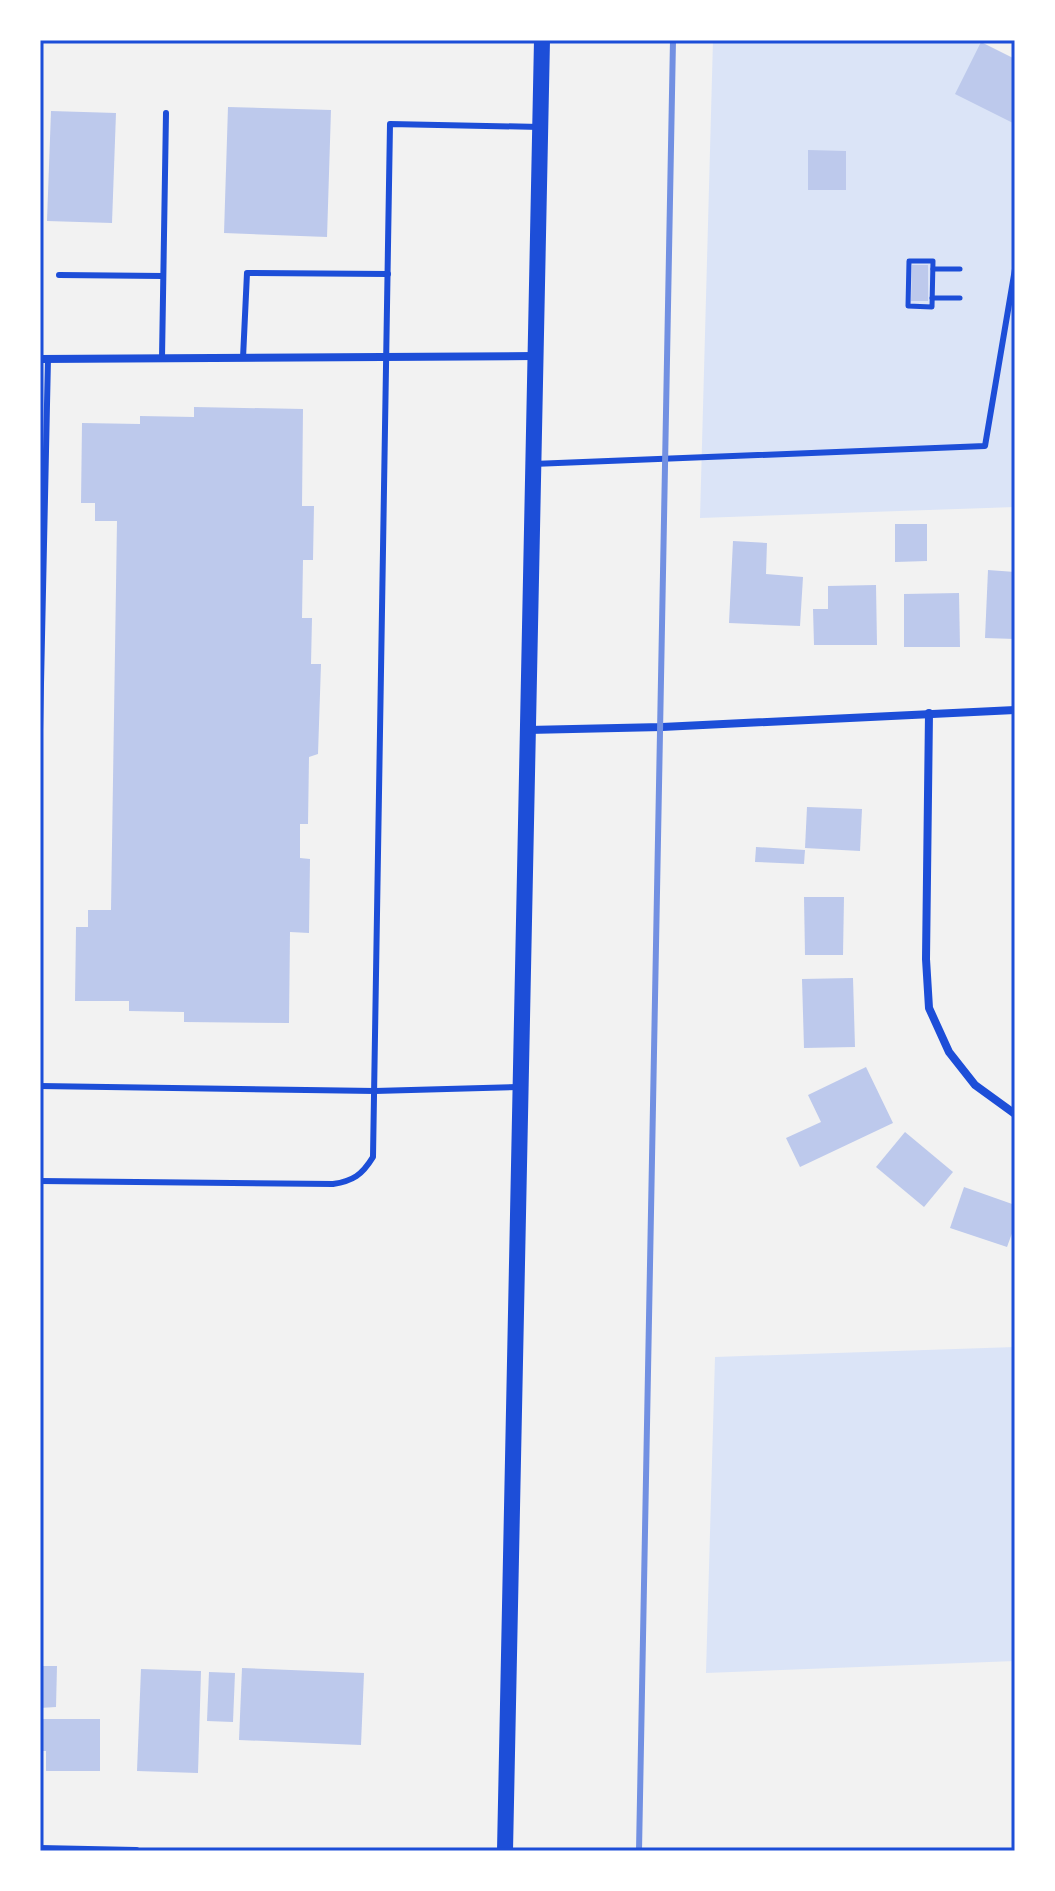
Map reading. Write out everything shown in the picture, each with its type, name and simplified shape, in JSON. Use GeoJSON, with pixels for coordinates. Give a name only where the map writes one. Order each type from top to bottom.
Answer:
{"type":"FeatureCollection","features":[{"type":"Feature","properties":{"kind":"main road"},"geometry":{"type":"LineString","coordinates":[[505,1851],[542,40]]}},
{"type":"Feature","properties":{"kind":"street"},"geometry":{"type":"LineString","coordinates":[[44,358],[536,356]]}},
{"type":"Feature","properties":{"kind":"street"},"geometry":{"type":"LineString","coordinates":[[527,730],[662,727],[1015,710]]}},
{"type":"Feature","properties":{"kind":"street"},"geometry":{"type":"LineString","coordinates":[[929,713],[926,959],[929,1008],[949,1052],[975,1085],[1015,1114]]}},
{"type":"Feature","properties":{"kind":"street"},"geometry":{"type":"LineString","coordinates":[[40,1849],[136,1851]]}},
{"type":"Feature","properties":{"kind":"lane"},"geometry":{"type":"LineString","coordinates":[[162,358],[166,113]]}},
{"type":"Feature","properties":{"kind":"lane"},"geometry":{"type":"LineString","coordinates":[[40,1181],[350,1182],[364,1172],[373,1157],[390,124],[540,127]]}},
{"type":"Feature","properties":{"kind":"lane"},"geometry":{"type":"LineString","coordinates":[[533,464],[985,446],[1015,269]]}},
{"type":"Feature","properties":{"kind":"lane"},"geometry":{"type":"LineString","coordinates":[[243,358],[247,273],[388,274]]}},
{"type":"Feature","properties":{"kind":"lane"},"geometry":{"type":"LineString","coordinates":[[59,275],[163,276]]}},
{"type":"Feature","properties":{"kind":"lane"},"geometry":{"type":"LineString","coordinates":[[40,730],[44,358]]}},
{"type":"Feature","properties":{"kind":"lane"},"geometry":{"type":"LineString","coordinates":[[40,1086],[375,1091],[519,1087]]}},
{"type":"Feature","properties":{"kind":"path"},"geometry":{"type":"LineString","coordinates":[[909,261],[933,261],[933,269],[932,307],[908,306],[909,261]]}},
{"type":"Feature","properties":{"kind":"path"},"geometry":{"type":"LineString","coordinates":[[933,269],[960,269]]}},
{"type":"Feature","properties":{"kind":"path"},"geometry":{"type":"LineString","coordinates":[[932,298],[960,298]]}},
{"type":"Feature","properties":{"kind":"shaded area"},"geometry":{"type":"Polygon","coordinates":[[[713,40],[972,40],[1015,61],[1015,507],[700,518],[713,40]]]}},
{"type":"Feature","properties":{"kind":"shaded area"},"geometry":{"type":"Polygon","coordinates":[[[1015,1347],[1015,1661],[706,1673],[715,1357],[1015,1347]]]}},
{"type":"Feature","properties":{"kind":"building"},"geometry":{"type":"Polygon","coordinates":[[[981,42],[1015,59],[1015,124],[955,94],[981,42]]]}},
{"type":"Feature","properties":{"kind":"building"},"geometry":{"type":"Polygon","coordinates":[[[228,107],[331,110],[327,237],[224,233],[228,107]]]}},
{"type":"Feature","properties":{"kind":"building"},"geometry":{"type":"Polygon","coordinates":[[[51,111],[116,113],[112,223],[47,221],[51,111]]]}},
{"type":"Feature","properties":{"kind":"building"},"geometry":{"type":"Polygon","coordinates":[[[808,150],[846,151],[846,190],[808,190],[808,150]]]}},
{"type":"Feature","properties":{"kind":"building"},"geometry":{"type":"Polygon","coordinates":[[[912,265],[928,265],[928,301],[911,301],[912,265]]]}},
{"type":"Feature","properties":{"kind":"building"},"geometry":{"type":"Polygon","coordinates":[[[194,407],[303,409],[302,506],[314,506],[313,560],[303,560],[302,618],[312,618],[311,664],[321,664],[318,754],[309,757],[308,824],[300,824],[300,858],[310,859],[309,933],[290,932],[289,1023],[184,1022],[184,1012],[129,1011],[129,1001],[75,1001],[76,927],[88,927],[88,910],[111,910],[117,521],[95,521],[95,503],[81,503],[82,423],[140,424],[140,416],[194,417],[194,407]]]}},
{"type":"Feature","properties":{"kind":"building"},"geometry":{"type":"Polygon","coordinates":[[[895,524],[927,524],[927,561],[895,562],[895,524]]]}},
{"type":"Feature","properties":{"kind":"building"},"geometry":{"type":"Polygon","coordinates":[[[733,541],[767,543],[766,574],[803,577],[800,626],[729,623],[733,541]]]}},
{"type":"Feature","properties":{"kind":"building"},"geometry":{"type":"Polygon","coordinates":[[[988,570],[1015,572],[1015,639],[985,638],[988,570]]]}},
{"type":"Feature","properties":{"kind":"building"},"geometry":{"type":"Polygon","coordinates":[[[876,585],[877,645],[814,645],[813,609],[828,609],[828,586],[876,585]]]}},
{"type":"Feature","properties":{"kind":"building"},"geometry":{"type":"Polygon","coordinates":[[[959,593],[960,647],[904,647],[904,594],[959,593]]]}},
{"type":"Feature","properties":{"kind":"building"},"geometry":{"type":"Polygon","coordinates":[[[807,807],[862,809],[860,851],[805,848],[807,807]]]}},
{"type":"Feature","properties":{"kind":"building"},"geometry":{"type":"Polygon","coordinates":[[[756,847],[805,850],[804,864],[755,862],[756,847]]]}},
{"type":"Feature","properties":{"kind":"building"},"geometry":{"type":"Polygon","coordinates":[[[804,897],[844,897],[843,955],[805,955],[804,897]]]}},
{"type":"Feature","properties":{"kind":"building"},"geometry":{"type":"Polygon","coordinates":[[[853,978],[855,1047],[804,1048],[802,979],[853,978]]]}},
{"type":"Feature","properties":{"kind":"building"},"geometry":{"type":"Polygon","coordinates":[[[866,1067],[893,1123],[800,1167],[786,1138],[821,1122],[808,1095],[866,1067]]]}},
{"type":"Feature","properties":{"kind":"building"},"geometry":{"type":"Polygon","coordinates":[[[905,1132],[953,1172],[924,1207],[876,1167],[905,1132]]]}},
{"type":"Feature","properties":{"kind":"building"},"geometry":{"type":"Polygon","coordinates":[[[964,1187],[1015,1205],[1015,1225],[1007,1247],[950,1228],[964,1187]]]}},
{"type":"Feature","properties":{"kind":"building"},"geometry":{"type":"Polygon","coordinates":[[[40,1666],[57,1666],[56,1707],[40,1708],[40,1666]]]}},
{"type":"Feature","properties":{"kind":"building"},"geometry":{"type":"Polygon","coordinates":[[[242,1668],[364,1673],[361,1745],[239,1740],[242,1668]]]}},
{"type":"Feature","properties":{"kind":"building"},"geometry":{"type":"Polygon","coordinates":[[[141,1669],[201,1671],[198,1773],[137,1771],[141,1669]]]}},
{"type":"Feature","properties":{"kind":"building"},"geometry":{"type":"Polygon","coordinates":[[[209,1672],[235,1673],[233,1722],[207,1721],[209,1672]]]}},
{"type":"Feature","properties":{"kind":"building"},"geometry":{"type":"Polygon","coordinates":[[[40,1719],[100,1719],[100,1771],[46,1771],[46,1751],[40,1751],[40,1719]]]}},
{"type":"Feature","properties":{"kind":"railway"},"geometry":{"type":"LineString","coordinates":[[639,1851],[673,40]]}}]}
